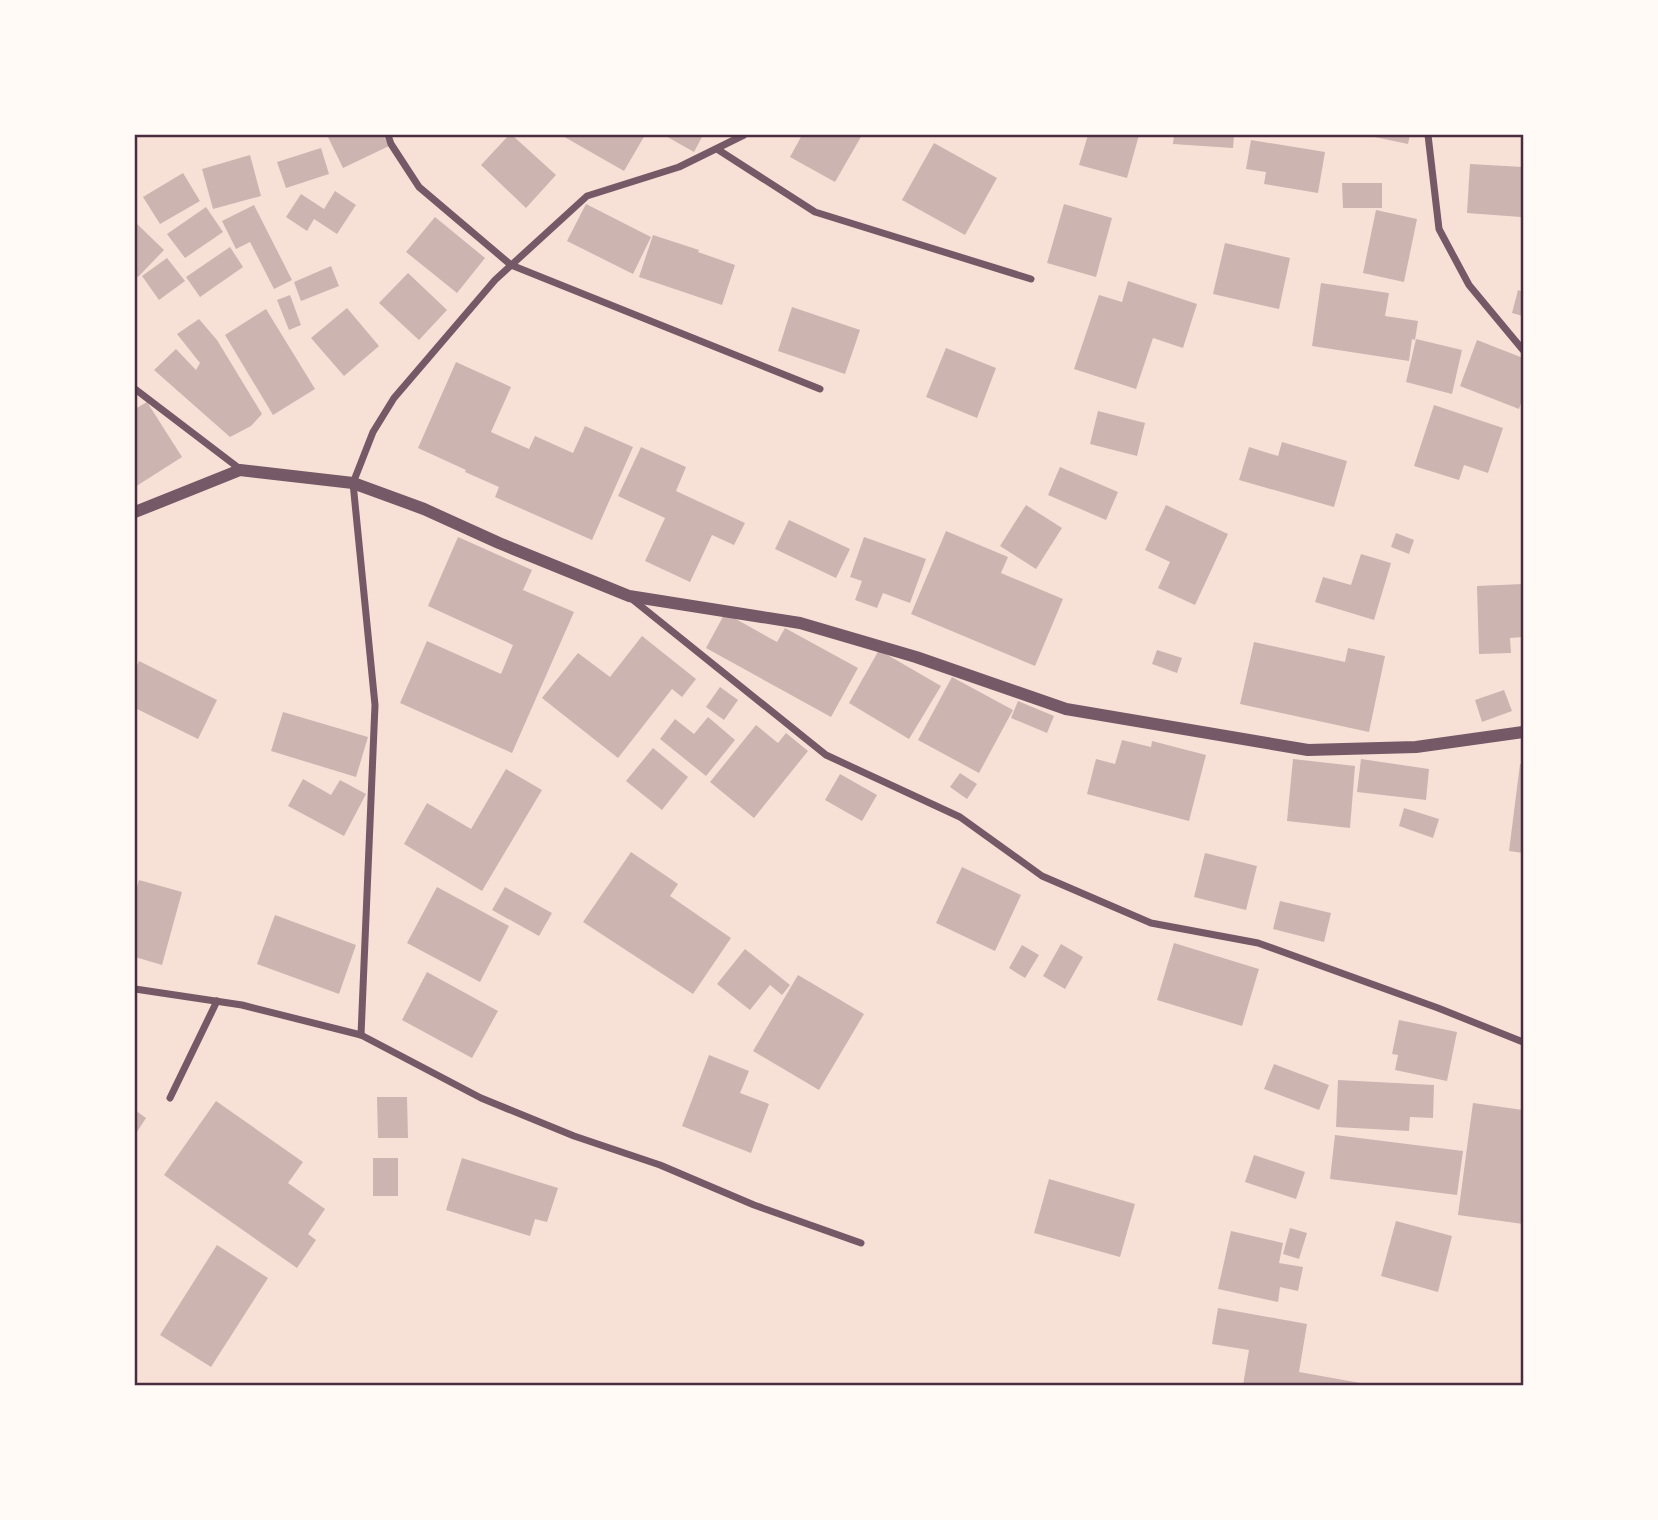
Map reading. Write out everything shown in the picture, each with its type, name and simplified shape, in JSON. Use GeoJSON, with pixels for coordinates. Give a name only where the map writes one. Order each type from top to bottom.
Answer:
{"type":"FeatureCollection","features":[{"type":"Feature","properties":{"kind":"street"},"geometry":{"type":"LineString","coordinates":[[388,135],[419,187],[511,265],[820,389]]}},
{"type":"Feature","properties":{"kind":"street"},"geometry":{"type":"LineString","coordinates":[[361,1035],[375,705],[352,483],[373,432],[394,398],[495,280],[587,197],[679,167],[744,135]]}},
{"type":"Feature","properties":{"kind":"street"},"geometry":{"type":"LineString","coordinates":[[1428,135],[1439,229],[1469,285],[1523,350]]}},
{"type":"Feature","properties":{"kind":"street"},"geometry":{"type":"LineString","coordinates":[[717,149],[815,212],[1031,279]]}},
{"type":"Feature","properties":{"kind":"street"},"geometry":{"type":"LineString","coordinates":[[135,389],[240,470]]}},
{"type":"Feature","properties":{"kind":"street"},"geometry":{"type":"LineString","coordinates":[[135,512],[240,470],[352,483],[424,509],[629,596],[800,623],[916,657],[1066,709],[1308,750],[1416,747],[1523,732]]}},
{"type":"Feature","properties":{"kind":"street"},"geometry":{"type":"LineString","coordinates":[[629,596],[826,755],[960,817],[1042,876],[1151,923],[1258,943],[1523,1042]]}},
{"type":"Feature","properties":{"kind":"street"},"geometry":{"type":"LineString","coordinates":[[135,989],[242,1004],[361,1035],[481,1098],[573,1136],[660,1166],[754,1205],[861,1243]]}},
{"type":"Feature","properties":{"kind":"street"},"geometry":{"type":"LineString","coordinates":[[170,1098],[217,1001]]}},
{"type":"Feature","properties":{"kind":"building"},"geometry":{"type":"Polygon","coordinates":[[[327,135],[383,135],[389,146],[343,168],[327,135]]]}},
{"type":"Feature","properties":{"kind":"building"},"geometry":{"type":"Polygon","coordinates":[[[509,135],[556,175],[526,208],[481,165],[509,135]]]}},
{"type":"Feature","properties":{"kind":"building"},"geometry":{"type":"Polygon","coordinates":[[[561,135],[645,135],[624,171],[561,135]]]}},
{"type":"Feature","properties":{"kind":"building"},"geometry":{"type":"Polygon","coordinates":[[[664,135],[703,135],[694,152],[664,135]]]}},
{"type":"Feature","properties":{"kind":"building"},"geometry":{"type":"Polygon","coordinates":[[[802,135],[862,135],[835,182],[790,157],[802,135]]]}},
{"type":"Feature","properties":{"kind":"building"},"geometry":{"type":"Polygon","coordinates":[[[1088,135],[1139,135],[1127,178],[1079,165],[1088,135]]]}},
{"type":"Feature","properties":{"kind":"building"},"geometry":{"type":"Polygon","coordinates":[[[1174,135],[1234,135],[1233,148],[1173,144],[1174,135]]]}},
{"type":"Feature","properties":{"kind":"building"},"geometry":{"type":"Polygon","coordinates":[[[1370,135],[1410,135],[1408,144],[1370,135]]]}},
{"type":"Feature","properties":{"kind":"building"},"geometry":{"type":"Polygon","coordinates":[[[1251,140],[1325,152],[1318,193],[1264,184],[1266,172],[1246,169],[1251,140]]]}},
{"type":"Feature","properties":{"kind":"building"},"geometry":{"type":"Polygon","coordinates":[[[934,143],[997,178],[965,235],[902,200],[934,143]]]}},
{"type":"Feature","properties":{"kind":"building"},"geometry":{"type":"Polygon","coordinates":[[[321,148],[329,174],[286,188],[277,162],[321,148]]]}},
{"type":"Feature","properties":{"kind":"building"},"geometry":{"type":"Polygon","coordinates":[[[250,155],[261,196],[213,209],[202,169],[250,155]]]}},
{"type":"Feature","properties":{"kind":"building"},"geometry":{"type":"Polygon","coordinates":[[[1470,164],[1523,167],[1521,217],[1467,213],[1470,164]]]}},
{"type":"Feature","properties":{"kind":"building"},"geometry":{"type":"Polygon","coordinates":[[[183,173],[200,201],[160,224],[143,197],[183,173]]]}},
{"type":"Feature","properties":{"kind":"building"},"geometry":{"type":"Polygon","coordinates":[[[1342,183],[1382,183],[1382,208],[1343,208],[1342,183]]]}},
{"type":"Feature","properties":{"kind":"building"},"geometry":{"type":"Polygon","coordinates":[[[335,191],[356,205],[337,234],[314,219],[307,231],[286,217],[301,194],[324,209],[335,191]]]}},
{"type":"Feature","properties":{"kind":"building"},"geometry":{"type":"Polygon","coordinates":[[[586,204],[651,237],[633,274],[567,241],[586,204]]]}},
{"type":"Feature","properties":{"kind":"building"},"geometry":{"type":"Polygon","coordinates":[[[1064,204],[1112,218],[1096,277],[1047,263],[1064,204]]]}},
{"type":"Feature","properties":{"kind":"building"},"geometry":{"type":"Polygon","coordinates":[[[254,205],[292,280],[274,289],[250,242],[236,249],[222,221],[254,205]]]}},
{"type":"Feature","properties":{"kind":"building"},"geometry":{"type":"Polygon","coordinates":[[[206,207],[223,232],[185,258],[167,234],[206,207]]]}},
{"type":"Feature","properties":{"kind":"building"},"geometry":{"type":"Polygon","coordinates":[[[1376,210],[1417,219],[1404,282],[1363,273],[1376,210]]]}},
{"type":"Feature","properties":{"kind":"building"},"geometry":{"type":"Polygon","coordinates":[[[435,217],[485,258],[457,293],[406,252],[435,217]]]}},
{"type":"Feature","properties":{"kind":"building"},"geometry":{"type":"Polygon","coordinates":[[[135,222],[164,250],[138,277],[135,274],[135,222]]]}},
{"type":"Feature","properties":{"kind":"building"},"geometry":{"type":"Polygon","coordinates":[[[653,235],[735,265],[722,305],[639,277],[653,235]]]}},
{"type":"Feature","properties":{"kind":"building"},"geometry":{"type":"Polygon","coordinates":[[[1225,243],[1290,258],[1279,309],[1213,294],[1225,243]]]}},
{"type":"Feature","properties":{"kind":"building"},"geometry":{"type":"Polygon","coordinates":[[[230,247],[243,267],[200,297],[186,277],[230,247]]]}},
{"type":"Feature","properties":{"kind":"building"},"geometry":{"type":"Polygon","coordinates":[[[167,258],[185,281],[159,300],[142,276],[167,258]]]}},
{"type":"Feature","properties":{"kind":"building"},"geometry":{"type":"Polygon","coordinates":[[[331,266],[339,286],[301,301],[294,282],[331,266]]]}},
{"type":"Feature","properties":{"kind":"building"},"geometry":{"type":"Polygon","coordinates":[[[408,273],[447,310],[419,340],[379,303],[408,273]]]}},
{"type":"Feature","properties":{"kind":"building"},"geometry":{"type":"Polygon","coordinates":[[[1128,281],[1197,304],[1183,348],[1153,338],[1136,389],[1074,369],[1099,295],[1122,302],[1128,281]]]}},
{"type":"Feature","properties":{"kind":"building"},"geometry":{"type":"Polygon","coordinates":[[[1321,283],[1389,293],[1385,316],[1418,321],[1409,361],[1312,346],[1321,283]]]}},
{"type":"Feature","properties":{"kind":"building"},"geometry":{"type":"Polygon","coordinates":[[[1518,290],[1523,292],[1523,316],[1512,313],[1518,290]]]}},
{"type":"Feature","properties":{"kind":"building"},"geometry":{"type":"Polygon","coordinates":[[[290,295],[301,325],[289,330],[277,300],[290,295]]]}},
{"type":"Feature","properties":{"kind":"building"},"geometry":{"type":"Polygon","coordinates":[[[792,307],[860,330],[845,374],[778,351],[792,307]]]}},
{"type":"Feature","properties":{"kind":"building"},"geometry":{"type":"Polygon","coordinates":[[[347,308],[379,346],[344,376],[311,338],[347,308]]]}},
{"type":"Feature","properties":{"kind":"building"},"geometry":{"type":"Polygon","coordinates":[[[266,309],[315,389],[273,415],[225,335],[266,309]]]}},
{"type":"Feature","properties":{"kind":"building"},"geometry":{"type":"Polygon","coordinates":[[[199,319],[217,340],[262,414],[251,426],[230,437],[154,370],[176,349],[196,370],[200,363],[177,334],[199,319]]]}},
{"type":"Feature","properties":{"kind":"building"},"geometry":{"type":"Polygon","coordinates":[[[1416,339],[1462,350],[1452,394],[1406,382],[1416,339]]]}},
{"type":"Feature","properties":{"kind":"building"},"geometry":{"type":"Polygon","coordinates":[[[1477,340],[1523,358],[1523,397],[1519,409],[1460,386],[1477,340]]]}},
{"type":"Feature","properties":{"kind":"building"},"geometry":{"type":"Polygon","coordinates":[[[946,348],[996,368],[977,418],[926,397],[946,348]]]}},
{"type":"Feature","properties":{"kind":"building"},"geometry":{"type":"Polygon","coordinates":[[[456,362],[511,387],[491,432],[529,449],[535,436],[573,453],[585,426],[633,447],[592,540],[495,497],[499,487],[418,448],[456,362]]]}},
{"type":"Feature","properties":{"kind":"building"},"geometry":{"type":"Polygon","coordinates":[[[147,402],[182,457],[135,487],[135,409],[147,402]]]}},
{"type":"Feature","properties":{"kind":"building"},"geometry":{"type":"Polygon","coordinates":[[[1434,405],[1503,428],[1488,473],[1464,465],[1459,480],[1414,466],[1434,405]]]}},
{"type":"Feature","properties":{"kind":"building"},"geometry":{"type":"Polygon","coordinates":[[[1098,411],[1145,423],[1137,456],[1090,444],[1098,411]]]}},
{"type":"Feature","properties":{"kind":"building"},"geometry":{"type":"Polygon","coordinates":[[[1282,442],[1347,461],[1334,507],[1239,480],[1249,447],[1278,456],[1282,442]]]}},
{"type":"Feature","properties":{"kind":"building"},"geometry":{"type":"Polygon","coordinates":[[[641,447],[686,467],[676,491],[745,523],[734,545],[712,535],[690,582],[645,561],[665,518],[618,496],[641,447]]]}},
{"type":"Feature","properties":{"kind":"building"},"geometry":{"type":"Polygon","coordinates":[[[1060,467],[1118,492],[1106,520],[1048,495],[1060,467]]]}},
{"type":"Feature","properties":{"kind":"building"},"geometry":{"type":"Polygon","coordinates":[[[1026,505],[1062,528],[1036,569],[1000,546],[1026,505]]]}},
{"type":"Feature","properties":{"kind":"building"},"geometry":{"type":"Polygon","coordinates":[[[1166,505],[1228,534],[1195,605],[1158,588],[1170,562],[1145,550],[1166,505]]]}},
{"type":"Feature","properties":{"kind":"building"},"geometry":{"type":"Polygon","coordinates":[[[789,520],[850,549],[836,578],[775,549],[789,520]]]}},
{"type":"Feature","properties":{"kind":"building"},"geometry":{"type":"Polygon","coordinates":[[[946,531],[1008,557],[1001,573],[1063,599],[1035,666],[911,614],[946,531]]]}},
{"type":"Feature","properties":{"kind":"building"},"geometry":{"type":"Polygon","coordinates":[[[1396,533],[1414,540],[1409,554],[1391,547],[1396,533]]]}},
{"type":"Feature","properties":{"kind":"building"},"geometry":{"type":"Polygon","coordinates":[[[458,537],[532,570],[523,590],[574,612],[512,753],[400,703],[427,641],[501,674],[513,645],[428,606],[458,537]]]}},
{"type":"Feature","properties":{"kind":"building"},"geometry":{"type":"Polygon","coordinates":[[[864,537],[926,559],[910,603],[883,593],[877,608],[855,600],[862,581],[850,577],[864,537]]]}},
{"type":"Feature","properties":{"kind":"building"},"geometry":{"type":"Polygon","coordinates":[[[1361,554],[1391,563],[1374,620],[1315,602],[1323,577],[1351,585],[1361,554]]]}},
{"type":"Feature","properties":{"kind":"building"},"geometry":{"type":"Polygon","coordinates":[[[1523,584],[1523,637],[1510,638],[1511,653],[1479,654],[1477,586],[1523,584]]]}},
{"type":"Feature","properties":{"kind":"building"},"geometry":{"type":"Polygon","coordinates":[[[725,613],[777,642],[785,628],[858,668],[831,717],[706,648],[725,613]]]}},
{"type":"Feature","properties":{"kind":"building"},"geometry":{"type":"Polygon","coordinates":[[[642,636],[696,679],[682,697],[672,689],[618,758],[542,698],[578,653],[610,677],[642,636]]]}},
{"type":"Feature","properties":{"kind":"building"},"geometry":{"type":"Polygon","coordinates":[[[1254,642],[1345,662],[1348,648],[1385,656],[1369,732],[1240,704],[1254,642]]]}},
{"type":"Feature","properties":{"kind":"building"},"geometry":{"type":"Polygon","coordinates":[[[879,650],[941,686],[909,739],[849,703],[879,650]]]}},
{"type":"Feature","properties":{"kind":"building"},"geometry":{"type":"Polygon","coordinates":[[[1157,650],[1182,658],[1177,673],[1152,664],[1157,650]]]}},
{"type":"Feature","properties":{"kind":"building"},"geometry":{"type":"Polygon","coordinates":[[[139,661],[217,700],[198,739],[135,708],[135,670],[139,661]]]}},
{"type":"Feature","properties":{"kind":"building"},"geometry":{"type":"Polygon","coordinates":[[[952,677],[1013,710],[979,773],[918,740],[952,677]]]}},
{"type":"Feature","properties":{"kind":"building"},"geometry":{"type":"Polygon","coordinates":[[[720,687],[738,700],[724,720],[706,707],[720,687]]]}},
{"type":"Feature","properties":{"kind":"building"},"geometry":{"type":"Polygon","coordinates":[[[1504,690],[1512,711],[1482,722],[1475,700],[1504,690]]]}},
{"type":"Feature","properties":{"kind":"building"},"geometry":{"type":"Polygon","coordinates":[[[1018,701],[1054,716],[1047,733],[1011,718],[1018,701]]]}},
{"type":"Feature","properties":{"kind":"building"},"geometry":{"type":"Polygon","coordinates":[[[283,712],[368,737],[356,777],[271,751],[283,712]]]}},
{"type":"Feature","properties":{"kind":"building"},"geometry":{"type":"Polygon","coordinates":[[[708,717],[735,740],[706,776],[660,739],[675,719],[694,734],[708,717]]]}},
{"type":"Feature","properties":{"kind":"building"},"geometry":{"type":"Polygon","coordinates":[[[756,725],[778,743],[786,733],[808,751],[754,818],[710,782],[756,725]]]}},
{"type":"Feature","properties":{"kind":"building"},"geometry":{"type":"Polygon","coordinates":[[[1122,740],[1151,747],[1152,741],[1206,755],[1189,821],[1087,794],[1096,759],[1115,764],[1122,740]]]}},
{"type":"Feature","properties":{"kind":"building"},"geometry":{"type":"Polygon","coordinates":[[[653,748],[688,777],[662,810],[626,781],[653,748]]]}},
{"type":"Feature","properties":{"kind":"building"},"geometry":{"type":"Polygon","coordinates":[[[1293,759],[1355,766],[1350,828],[1287,821],[1293,759]]]}},
{"type":"Feature","properties":{"kind":"building"},"geometry":{"type":"Polygon","coordinates":[[[1361,759],[1429,769],[1426,800],[1357,792],[1361,759]]]}},
{"type":"Feature","properties":{"kind":"building"},"geometry":{"type":"Polygon","coordinates":[[[1520,764],[1523,764],[1523,853],[1509,851],[1520,764]]]}},
{"type":"Feature","properties":{"kind":"building"},"geometry":{"type":"Polygon","coordinates":[[[506,769],[542,790],[482,891],[404,844],[427,803],[471,829],[506,769]]]}},
{"type":"Feature","properties":{"kind":"building"},"geometry":{"type":"Polygon","coordinates":[[[960,773],[977,784],[967,799],[950,787],[960,773]]]}},
{"type":"Feature","properties":{"kind":"building"},"geometry":{"type":"Polygon","coordinates":[[[840,774],[877,795],[862,821],[825,800],[840,774]]]}},
{"type":"Feature","properties":{"kind":"building"},"geometry":{"type":"Polygon","coordinates":[[[303,779],[331,795],[340,780],[366,794],[344,836],[288,806],[303,779]]]}},
{"type":"Feature","properties":{"kind":"building"},"geometry":{"type":"Polygon","coordinates":[[[1404,808],[1439,819],[1433,838],[1399,826],[1404,808]]]}},
{"type":"Feature","properties":{"kind":"building"},"geometry":{"type":"Polygon","coordinates":[[[631,852],[678,884],[670,896],[731,938],[693,994],[583,922],[631,852]]]}},
{"type":"Feature","properties":{"kind":"building"},"geometry":{"type":"Polygon","coordinates":[[[1205,853],[1257,866],[1246,910],[1194,897],[1205,853]]]}},
{"type":"Feature","properties":{"kind":"building"},"geometry":{"type":"Polygon","coordinates":[[[962,867],[1021,895],[995,951],[936,923],[962,867]]]}},
{"type":"Feature","properties":{"kind":"building"},"geometry":{"type":"Polygon","coordinates":[[[139,880],[182,892],[162,965],[135,957],[135,894],[139,880]]]}},
{"type":"Feature","properties":{"kind":"building"},"geometry":{"type":"Polygon","coordinates":[[[437,887],[509,926],[480,982],[407,943],[437,887]]]}},
{"type":"Feature","properties":{"kind":"building"},"geometry":{"type":"Polygon","coordinates":[[[505,887],[552,913],[539,936],[492,910],[505,887]]]}},
{"type":"Feature","properties":{"kind":"building"},"geometry":{"type":"Polygon","coordinates":[[[1280,901],[1331,913],[1324,942],[1273,929],[1280,901]]]}},
{"type":"Feature","properties":{"kind":"building"},"geometry":{"type":"Polygon","coordinates":[[[275,915],[356,945],[339,994],[257,964],[275,915]]]}},
{"type":"Feature","properties":{"kind":"building"},"geometry":{"type":"Polygon","coordinates":[[[1174,943],[1259,969],[1242,1026],[1157,1000],[1174,943]]]}},
{"type":"Feature","properties":{"kind":"building"},"geometry":{"type":"Polygon","coordinates":[[[1061,944],[1083,957],[1065,989],[1043,976],[1061,944]]]}},
{"type":"Feature","properties":{"kind":"building"},"geometry":{"type":"Polygon","coordinates":[[[1022,945],[1039,955],[1025,978],[1009,968],[1022,945]]]}},
{"type":"Feature","properties":{"kind":"building"},"geometry":{"type":"Polygon","coordinates":[[[745,949],[790,985],[782,995],[770,985],[750,1010],[717,984],[745,949]]]}},
{"type":"Feature","properties":{"kind":"building"},"geometry":{"type":"Polygon","coordinates":[[[427,972],[498,1011],[472,1058],[402,1020],[427,972]]]}},
{"type":"Feature","properties":{"kind":"building"},"geometry":{"type":"Polygon","coordinates":[[[798,975],[864,1014],[819,1090],[753,1051],[798,975]]]}},
{"type":"Feature","properties":{"kind":"building"},"geometry":{"type":"Polygon","coordinates":[[[1399,1020],[1457,1032],[1447,1081],[1395,1070],[1398,1055],[1392,1054],[1399,1020]]]}},
{"type":"Feature","properties":{"kind":"building"},"geometry":{"type":"Polygon","coordinates":[[[709,1055],[749,1071],[740,1093],[769,1104],[751,1153],[682,1126],[709,1055]]]}},
{"type":"Feature","properties":{"kind":"building"},"geometry":{"type":"Polygon","coordinates":[[[1274,1064],[1329,1085],[1319,1110],[1264,1089],[1274,1064]]]}},
{"type":"Feature","properties":{"kind":"building"},"geometry":{"type":"Polygon","coordinates":[[[1338,1080],[1434,1085],[1433,1118],[1410,1117],[1409,1131],[1336,1127],[1338,1080]]]}},
{"type":"Feature","properties":{"kind":"building"},"geometry":{"type":"Polygon","coordinates":[[[377,1097],[407,1097],[408,1138],[378,1138],[377,1097]]]}},
{"type":"Feature","properties":{"kind":"building"},"geometry":{"type":"Polygon","coordinates":[[[216,1101],[303,1162],[288,1183],[325,1209],[308,1234],[316,1240],[297,1268],[164,1175],[216,1101]]]}},
{"type":"Feature","properties":{"kind":"building"},"geometry":{"type":"Polygon","coordinates":[[[1473,1103],[1523,1110],[1523,1224],[1458,1215],[1473,1103]]]}},
{"type":"Feature","properties":{"kind":"building"},"geometry":{"type":"Polygon","coordinates":[[[135,1110],[146,1118],[135,1135],[135,1110]]]}},
{"type":"Feature","properties":{"kind":"building"},"geometry":{"type":"Polygon","coordinates":[[[1335,1135],[1463,1151],[1457,1195],[1330,1179],[1335,1135]]]}},
{"type":"Feature","properties":{"kind":"building"},"geometry":{"type":"Polygon","coordinates":[[[1254,1155],[1305,1172],[1296,1199],[1245,1182],[1254,1155]]]}},
{"type":"Feature","properties":{"kind":"building"},"geometry":{"type":"Polygon","coordinates":[[[373,1158],[398,1158],[398,1196],[373,1196],[373,1158]]]}},
{"type":"Feature","properties":{"kind":"building"},"geometry":{"type":"Polygon","coordinates":[[[462,1158],[558,1188],[547,1222],[535,1219],[530,1236],[446,1210],[462,1158]]]}},
{"type":"Feature","properties":{"kind":"building"},"geometry":{"type":"Polygon","coordinates":[[[1049,1179],[1135,1204],[1120,1257],[1034,1233],[1049,1179]]]}},
{"type":"Feature","properties":{"kind":"building"},"geometry":{"type":"Polygon","coordinates":[[[1396,1221],[1452,1236],[1438,1292],[1381,1276],[1396,1221]]]}},
{"type":"Feature","properties":{"kind":"building"},"geometry":{"type":"Polygon","coordinates":[[[1290,1228],[1307,1233],[1299,1259],[1283,1254],[1290,1228]]]}},
{"type":"Feature","properties":{"kind":"building"},"geometry":{"type":"Polygon","coordinates":[[[1231,1231],[1283,1243],[1279,1263],[1303,1267],[1298,1291],[1280,1287],[1278,1302],[1218,1289],[1231,1231]]]}},
{"type":"Feature","properties":{"kind":"building"},"geometry":{"type":"Polygon","coordinates":[[[217,1245],[268,1278],[211,1367],[160,1335],[217,1245]]]}},
{"type":"Feature","properties":{"kind":"building"},"geometry":{"type":"Polygon","coordinates":[[[1218,1308],[1307,1324],[1299,1372],[1366,1385],[1243,1385],[1249,1350],[1212,1344],[1218,1308]]]}}]}
